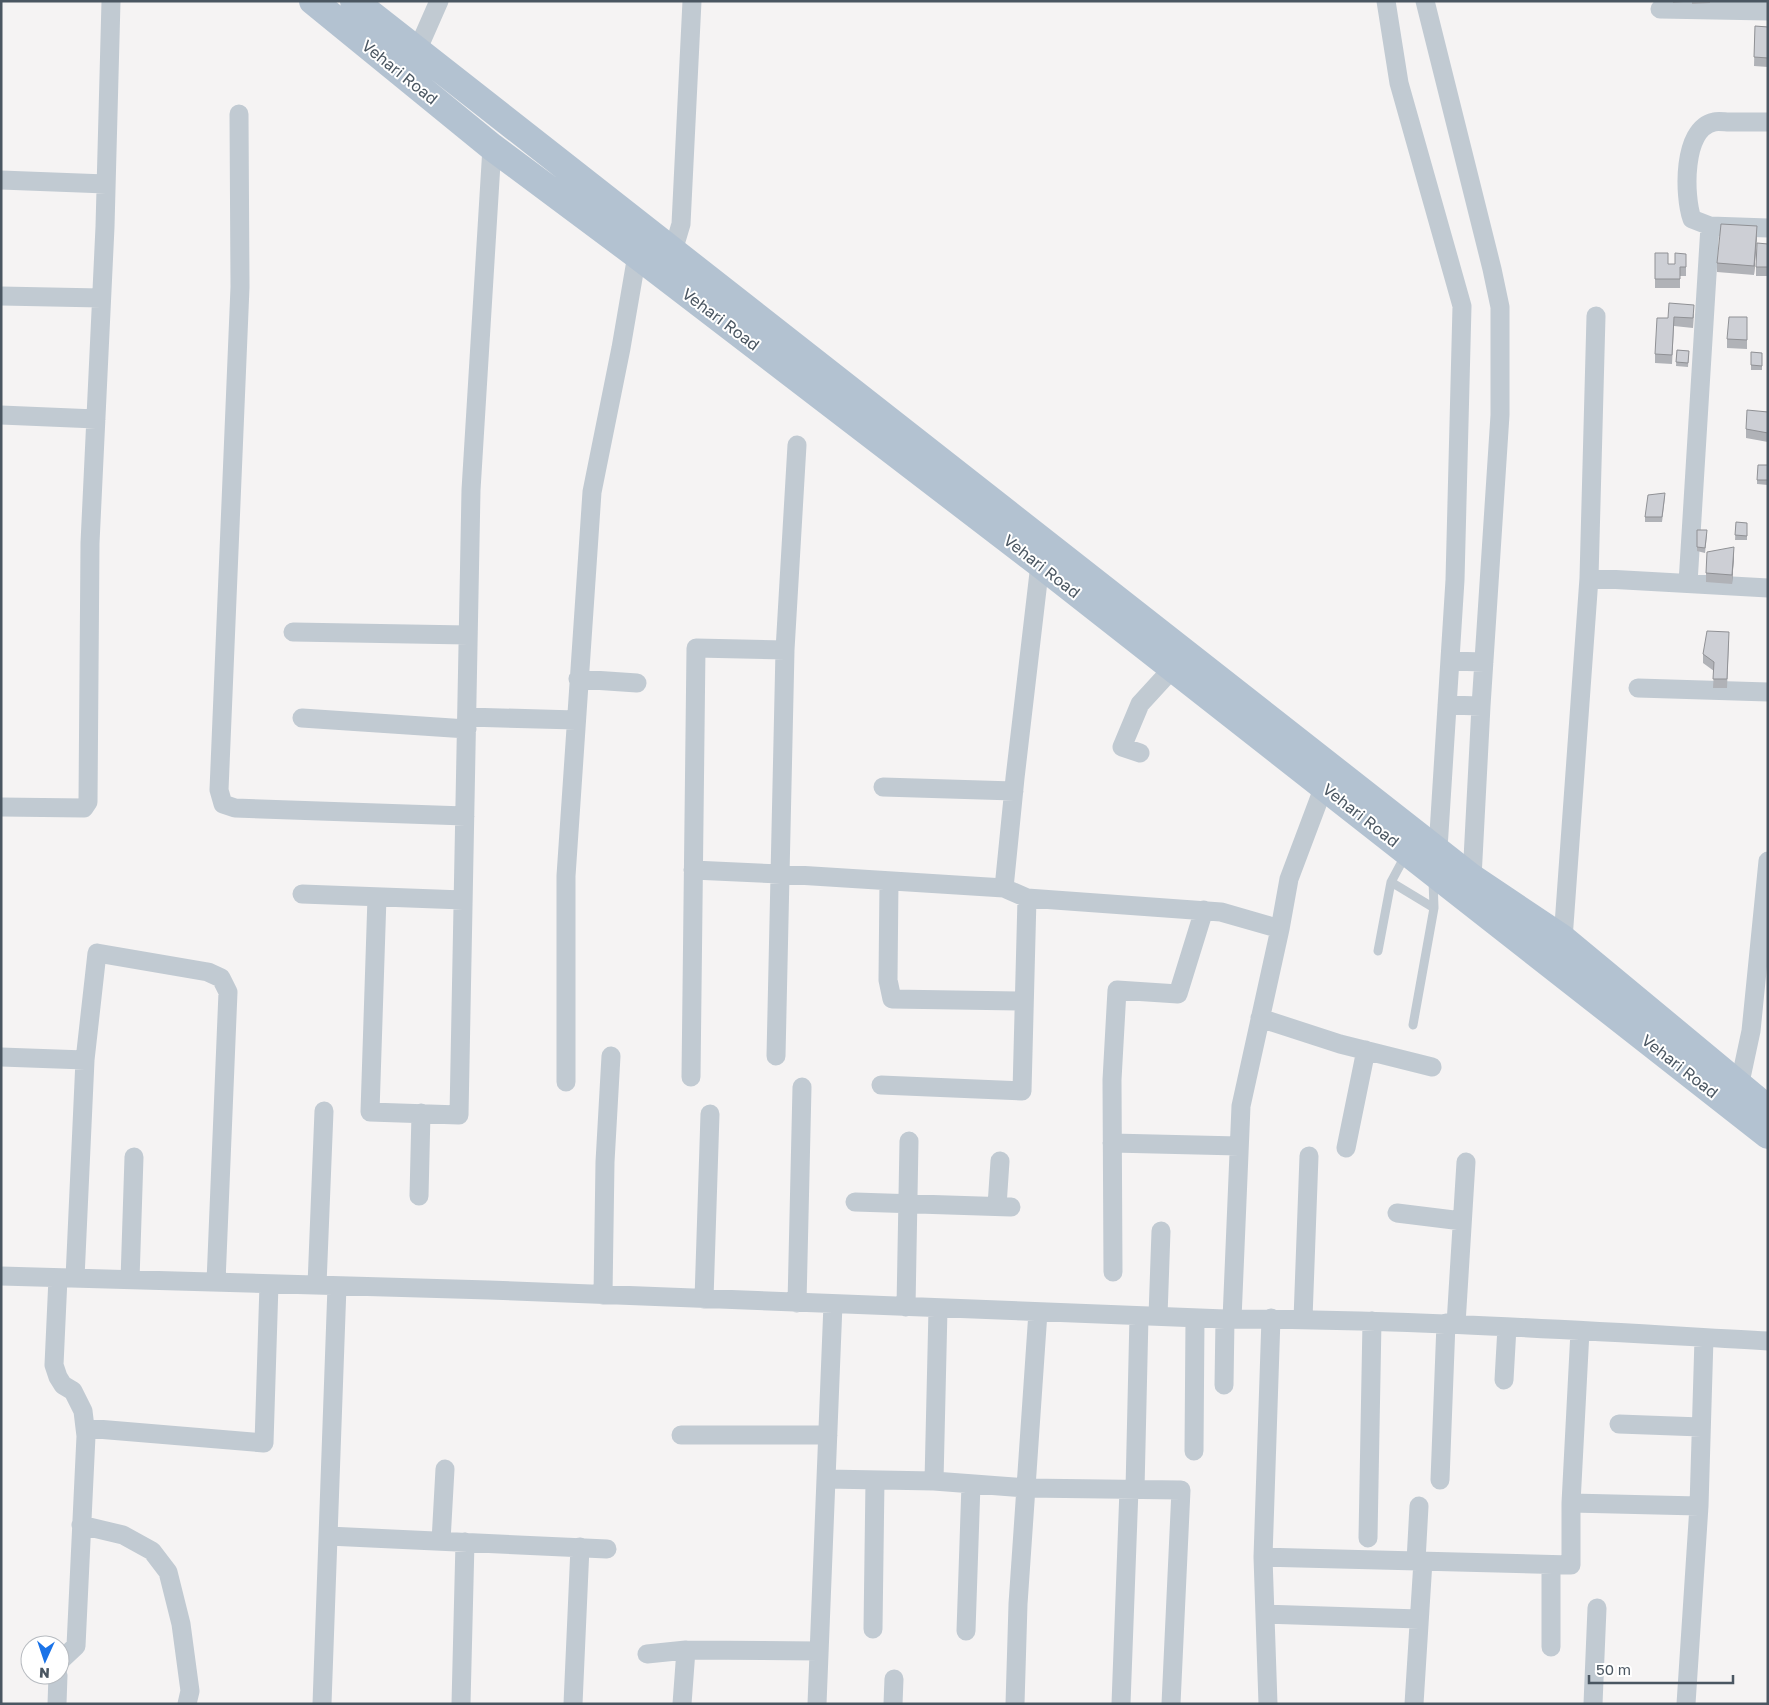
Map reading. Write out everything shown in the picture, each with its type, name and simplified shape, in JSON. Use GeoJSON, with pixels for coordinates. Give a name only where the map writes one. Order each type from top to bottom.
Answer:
{"type":"FeatureCollection","features":[{"type":"Feature","properties":{"kind":"main road","name":"Vehari Road"},"geometry":{"type":"LineString","coordinates":[[314,1],[492,147],[637,255],[1040,564],[1407,852],[1563,939],[1739,1087],[1768,1109]]}},
{"type":"Feature","properties":{"kind":"main road","name":"Vehari Road"},"geometry":{"type":"LineString","coordinates":[[354,1],[673,251],[1450,875],[1768,1135]]}},
{"type":"Feature","properties":{"kind":"street"},"geometry":{"type":"LineString","coordinates":[[1,807],[72,809],[84,808],[88,802],[90,542],[102,298],[111,1]]}},
{"type":"Feature","properties":{"kind":"street"},"geometry":{"type":"LineString","coordinates":[[417,51],[439,1]]}},
{"type":"Feature","properties":{"kind":"street"},"geometry":{"type":"LineString","coordinates":[[673,251],[681,224],[692,1]]}},
{"type":"Feature","properties":{"kind":"street"},"geometry":{"type":"LineString","coordinates":[[1386,1],[1399,83],[1462,306],[1455,580],[1447,706],[1450,875]]}},
{"type":"Feature","properties":{"kind":"street"},"geometry":{"type":"LineString","coordinates":[[1425,1],[1500,307],[1500,415],[1481,706],[1450,875]]}},
{"type":"Feature","properties":{"kind":"street"},"geometry":{"type":"LineString","coordinates":[[1660,9],[1768,11]]}},
{"type":"Feature","properties":{"kind":"street"},"geometry":{"type":"LineString","coordinates":[[240,114],[240,287],[219,790],[223,804],[234,808],[464,816]]}},
{"type":"Feature","properties":{"kind":"street"},"geometry":{"type":"LineString","coordinates":[[1768,122],[1714,122],[1702,128],[1694,139],[1689,153],[1689,209],[1692,219],[1710,226],[1768,228]]}},
{"type":"Feature","properties":{"kind":"street"},"geometry":{"type":"LineString","coordinates":[[378,897],[370,1112],[459,1115],[470,490],[492,147]]}},
{"type":"Feature","properties":{"kind":"street"},"geometry":{"type":"LineString","coordinates":[[1,180],[106,184]]}},
{"type":"Feature","properties":{"kind":"street"},"geometry":{"type":"LineString","coordinates":[[1688,584],[1710,226]]}},
{"type":"Feature","properties":{"kind":"street"},"geometry":{"type":"LineString","coordinates":[[566,1082],[566,876],[592,492],[621,348],[637,255]]}},
{"type":"Feature","properties":{"kind":"street"},"geometry":{"type":"LineString","coordinates":[[1,296],[102,298]]}},
{"type":"Feature","properties":{"kind":"street"},"geometry":{"type":"LineString","coordinates":[[1563,939],[1589,578],[1596,316]]}},
{"type":"Feature","properties":{"kind":"street"},"geometry":{"type":"LineString","coordinates":[[1,415],[96,419]]}},
{"type":"Feature","properties":{"kind":"street"},"geometry":{"type":"LineString","coordinates":[[776,1056],[785,650],[797,445]]}},
{"type":"Feature","properties":{"kind":"street"},"geometry":{"type":"LineString","coordinates":[[1004,888],[1040,564]]}},
{"type":"Feature","properties":{"kind":"street"},"geometry":{"type":"LineString","coordinates":[[1589,578],[1768,588]]}},
{"type":"Feature","properties":{"kind":"street"},"geometry":{"type":"LineString","coordinates":[[293,632],[468,635]]}},
{"type":"Feature","properties":{"kind":"street"},"geometry":{"type":"LineString","coordinates":[[691,1076],[696,648],[785,650]]}},
{"type":"Feature","properties":{"kind":"street"},"geometry":{"type":"LineString","coordinates":[[1450,661],[1484,662]]}},
{"type":"Feature","properties":{"kind":"street"},"geometry":{"type":"LineString","coordinates":[[1140,753],[1122,747],[1140,704],[1173,668]]}},
{"type":"Feature","properties":{"kind":"street"},"geometry":{"type":"LineString","coordinates":[[578,679],[637,682]]}},
{"type":"Feature","properties":{"kind":"street"},"geometry":{"type":"LineString","coordinates":[[1638,688],[1768,692]]}},
{"type":"Feature","properties":{"kind":"street"},"geometry":{"type":"LineString","coordinates":[[1447,706],[1481,706]]}},
{"type":"Feature","properties":{"kind":"street"},"geometry":{"type":"LineString","coordinates":[[302,718],[467,723],[576,720]]}},
{"type":"Feature","properties":{"kind":"street"},"geometry":{"type":"LineString","coordinates":[[1224,1385],[1241,1106],[1280,929],[1289,879],[1324,786]]}},
{"type":"Feature","properties":{"kind":"street"},"geometry":{"type":"LineString","coordinates":[[883,787],[1014,791]]}},
{"type":"Feature","properties":{"kind":"street"},"geometry":{"type":"LineString","coordinates":[[1739,1087],[1751,1031],[1768,861]]}},
{"type":"Feature","properties":{"kind":"street"},"geometry":{"type":"LineString","coordinates":[[693,870],[1004,888],[1027,898],[1221,912],[1280,929]]}},
{"type":"Feature","properties":{"kind":"street"},"geometry":{"type":"LineString","coordinates":[[889,881],[888,980],[892,999],[1024,1001]]}},
{"type":"Feature","properties":{"kind":"street"},"geometry":{"type":"LineString","coordinates":[[302,894],[463,900]]}},
{"type":"Feature","properties":{"kind":"street"},"geometry":{"type":"LineString","coordinates":[[881,1085],[1022,1091],[1027,898]]}},
{"type":"Feature","properties":{"kind":"street"},"geometry":{"type":"LineString","coordinates":[[1113,1272],[1112,1080],[1117,990],[1178,994],[1204,910]]}},
{"type":"Feature","properties":{"kind":"street"},"geometry":{"type":"LineString","coordinates":[[70,1652],[76,1646],[86,1436],[84,1411],[73,1391],[63,1385],[54,1365],[67,1278],[85,1060],[97,953],[208,972],[221,978],[228,992],[216,1282]]}},
{"type":"Feature","properties":{"kind":"street"},"geometry":{"type":"LineString","coordinates":[[1260,1018],[1340,1044],[1432,1067]]}},
{"type":"Feature","properties":{"kind":"street"},"geometry":{"type":"LineString","coordinates":[[1346,1148],[1366,1050]]}},
{"type":"Feature","properties":{"kind":"street"},"geometry":{"type":"LineString","coordinates":[[603,1295],[605,1162],[611,1056]]}},
{"type":"Feature","properties":{"kind":"street"},"geometry":{"type":"LineString","coordinates":[[1,1057],[85,1060]]}},
{"type":"Feature","properties":{"kind":"street"},"geometry":{"type":"LineString","coordinates":[[797,1303],[802,1088]]}},
{"type":"Feature","properties":{"kind":"street"},"geometry":{"type":"LineString","coordinates":[[317,1285],[324,1111]]}},
{"type":"Feature","properties":{"kind":"street"},"geometry":{"type":"LineString","coordinates":[[419,1196],[421,1113]]}},
{"type":"Feature","properties":{"kind":"street"},"geometry":{"type":"LineString","coordinates":[[704,1299],[710,1114]]}},
{"type":"Feature","properties":{"kind":"street"},"geometry":{"type":"LineString","coordinates":[[906,1307],[908,1141]]}},
{"type":"Feature","properties":{"kind":"street"},"geometry":{"type":"LineString","coordinates":[[1112,1143],[1239,1146]]}},
{"type":"Feature","properties":{"kind":"street"},"geometry":{"type":"LineString","coordinates":[[1303,1319],[1309,1156]]}},
{"type":"Feature","properties":{"kind":"street"},"geometry":{"type":"LineString","coordinates":[[130,1280],[134,1157]]}},
{"type":"Feature","properties":{"kind":"street"},"geometry":{"type":"LineString","coordinates":[[855,1202],[1004,1207],[1000,1161]]}},
{"type":"Feature","properties":{"kind":"street"},"geometry":{"type":"LineString","coordinates":[[1440,1480],[1451,1324],[1466,1162]]}},
{"type":"Feature","properties":{"kind":"street"},"geometry":{"type":"LineString","coordinates":[[1398,1213],[1462,1221]]}},
{"type":"Feature","properties":{"kind":"street"},"geometry":{"type":"LineString","coordinates":[[1158,1316],[1162,1231]]}},
{"type":"Feature","properties":{"kind":"street"},"geometry":{"type":"LineString","coordinates":[[1,1276],[603,1295],[1195,1318],[1372,1321],[1768,1341]]}},
{"type":"Feature","properties":{"kind":"street"},"geometry":{"type":"LineString","coordinates":[[85,1428],[264,1443],[268,1284]]}},
{"type":"Feature","properties":{"kind":"street"},"geometry":{"type":"LineString","coordinates":[[322,1704],[337,1286]]}},
{"type":"Feature","properties":{"kind":"street"},"geometry":{"type":"LineString","coordinates":[[817,1704],[833,1304]]}},
{"type":"Feature","properties":{"kind":"street"},"geometry":{"type":"LineString","coordinates":[[934,1481],[938,1309]]}},
{"type":"Feature","properties":{"kind":"street"},"geometry":{"type":"LineString","coordinates":[[1015,1704],[1018,1604],[1038,1312]]}},
{"type":"Feature","properties":{"kind":"street"},"geometry":{"type":"LineString","coordinates":[[1121,1704],[1139,1316]]}},
{"type":"Feature","properties":{"kind":"street"},"geometry":{"type":"LineString","coordinates":[[1194,1451],[1195,1318]]}},
{"type":"Feature","properties":{"kind":"street"},"geometry":{"type":"LineString","coordinates":[[1268,1704],[1263,1557],[1271,1318]]}},
{"type":"Feature","properties":{"kind":"street"},"geometry":{"type":"LineString","coordinates":[[1368,1538],[1372,1321]]}},
{"type":"Feature","properties":{"kind":"street"},"geometry":{"type":"LineString","coordinates":[[1504,1380],[1507,1327]]}},
{"type":"Feature","properties":{"kind":"street"},"geometry":{"type":"LineString","coordinates":[[1263,1557],[1571,1565],[1571,1503],[1580,1331]]}},
{"type":"Feature","properties":{"kind":"street"},"geometry":{"type":"LineString","coordinates":[[1686,1704],[1700,1506],[1704,1338]]}},
{"type":"Feature","properties":{"kind":"street"},"geometry":{"type":"LineString","coordinates":[[1619,1424],[1701,1427]]}},
{"type":"Feature","properties":{"kind":"street"},"geometry":{"type":"LineString","coordinates":[[681,1435],[828,1435]]}},
{"type":"Feature","properties":{"kind":"street"},"geometry":{"type":"LineString","coordinates":[[441,1541],[445,1469]]}},
{"type":"Feature","properties":{"kind":"street"},"geometry":{"type":"LineString","coordinates":[[827,1479],[934,1481],[1026,1488],[1181,1490],[1171,1704]]}},
{"type":"Feature","properties":{"kind":"street"},"geometry":{"type":"LineString","coordinates":[[874,1630],[876,1480]]}},
{"type":"Feature","properties":{"kind":"street"},"geometry":{"type":"LineString","coordinates":[[966,1632],[971,1484]]}},
{"type":"Feature","properties":{"kind":"street"},"geometry":{"type":"LineString","coordinates":[[1571,1503],[1700,1506]]}},
{"type":"Feature","properties":{"kind":"street"},"geometry":{"type":"LineString","coordinates":[[1414,1704],[1419,1619],[1419,1506]]}},
{"type":"Feature","properties":{"kind":"street"},"geometry":{"type":"LineString","coordinates":[[81,1525],[123,1535],[152,1551],[168,1572],[181,1624],[190,1691],[187,1704]]}},
{"type":"Feature","properties":{"kind":"street"},"geometry":{"type":"LineString","coordinates":[[328,1536],[607,1549]]}},
{"type":"Feature","properties":{"kind":"street"},"geometry":{"type":"LineString","coordinates":[[461,1704],[465,1542]]}},
{"type":"Feature","properties":{"kind":"street"},"geometry":{"type":"LineString","coordinates":[[573,1704],[580,1547]]}},
{"type":"Feature","properties":{"kind":"street"},"geometry":{"type":"LineString","coordinates":[[1551,1565],[1551,1647]]}},
{"type":"Feature","properties":{"kind":"street"},"geometry":{"type":"LineString","coordinates":[[1593,1704],[1597,1608]]}},
{"type":"Feature","properties":{"kind":"street"},"geometry":{"type":"LineString","coordinates":[[1265,1614],[1419,1619]]}},
{"type":"Feature","properties":{"kind":"street"},"geometry":{"type":"LineString","coordinates":[[647,1654],[686,1650],[819,1651]]}},
{"type":"Feature","properties":{"kind":"street"},"geometry":{"type":"LineString","coordinates":[[682,1704],[686,1650]]}},
{"type":"Feature","properties":{"kind":"street"},"geometry":{"type":"LineString","coordinates":[[893,1704],[894,1678]]}},
{"type":"Feature","properties":{"kind":"street"},"geometry":{"type":"LineString","coordinates":[[57,1704],[58,1685]]}},
{"type":"Feature","properties":{"kind":"lane"},"geometry":{"type":"LineString","coordinates":[[1378,951],[1391,882],[1407,852]]}},
{"type":"Feature","properties":{"kind":"lane"},"geometry":{"type":"LineString","coordinates":[[1413,1025],[1434,908],[1450,875]]}},
{"type":"Feature","properties":{"kind":"lane"},"geometry":{"type":"LineString","coordinates":[[1391,882],[1434,908]]}},
{"type":"Feature","properties":{"kind":"building"},"geometry":{"type":"Polygon","coordinates":[[[1755,26],[1768,27],[1768,58],[1754,57],[1755,26]]]}},
{"type":"Feature","properties":{"kind":"building"},"geometry":{"type":"Polygon","coordinates":[[[1721,224],[1757,226],[1754,266],[1717,263],[1721,224]]]}},
{"type":"Feature","properties":{"kind":"building"},"geometry":{"type":"Polygon","coordinates":[[[1757,243],[1768,244],[1768,267],[1756,267],[1757,243]]]}},
{"type":"Feature","properties":{"kind":"building"},"geometry":{"type":"Polygon","coordinates":[[[1655,253],[1668,253],[1668,264],[1675,264],[1675,253],[1686,254],[1686,267],[1680,267],[1680,279],[1655,279],[1655,253]]]}},
{"type":"Feature","properties":{"kind":"building"},"geometry":{"type":"Polygon","coordinates":[[[1669,303],[1694,305],[1693,318],[1674,317],[1672,355],[1655,354],[1657,318],[1668,318],[1669,303]]]}},
{"type":"Feature","properties":{"kind":"building"},"geometry":{"type":"Polygon","coordinates":[[[1729,317],[1747,317],[1747,340],[1727,339],[1729,317]]]}},
{"type":"Feature","properties":{"kind":"building"},"geometry":{"type":"Polygon","coordinates":[[[1677,350],[1689,351],[1688,363],[1676,362],[1677,350]]]}},
{"type":"Feature","properties":{"kind":"building"},"geometry":{"type":"Polygon","coordinates":[[[1751,352],[1762,353],[1762,366],[1751,365],[1751,352]]]}},
{"type":"Feature","properties":{"kind":"building"},"geometry":{"type":"Polygon","coordinates":[[[1747,410],[1768,412],[1768,433],[1746,429],[1747,410]]]}},
{"type":"Feature","properties":{"kind":"building"},"geometry":{"type":"Polygon","coordinates":[[[1758,465],[1768,465],[1768,480],[1757,480],[1758,465]]]}},
{"type":"Feature","properties":{"kind":"building"},"geometry":{"type":"Polygon","coordinates":[[[1665,493],[1662,517],[1645,517],[1648,495],[1665,493]]]}},
{"type":"Feature","properties":{"kind":"building"},"geometry":{"type":"Polygon","coordinates":[[[1736,522],[1747,523],[1747,536],[1735,535],[1736,522]]]}},
{"type":"Feature","properties":{"kind":"building"},"geometry":{"type":"Polygon","coordinates":[[[1697,530],[1707,530],[1705,548],[1697,547],[1697,530]]]}},
{"type":"Feature","properties":{"kind":"building"},"geometry":{"type":"Polygon","coordinates":[[[1734,547],[1732,575],[1706,573],[1707,552],[1734,547]]]}},
{"type":"Feature","properties":{"kind":"building"},"geometry":{"type":"Polygon","coordinates":[[[1707,631],[1729,632],[1727,679],[1713,679],[1714,662],[1703,654],[1707,631]]]}}]}
